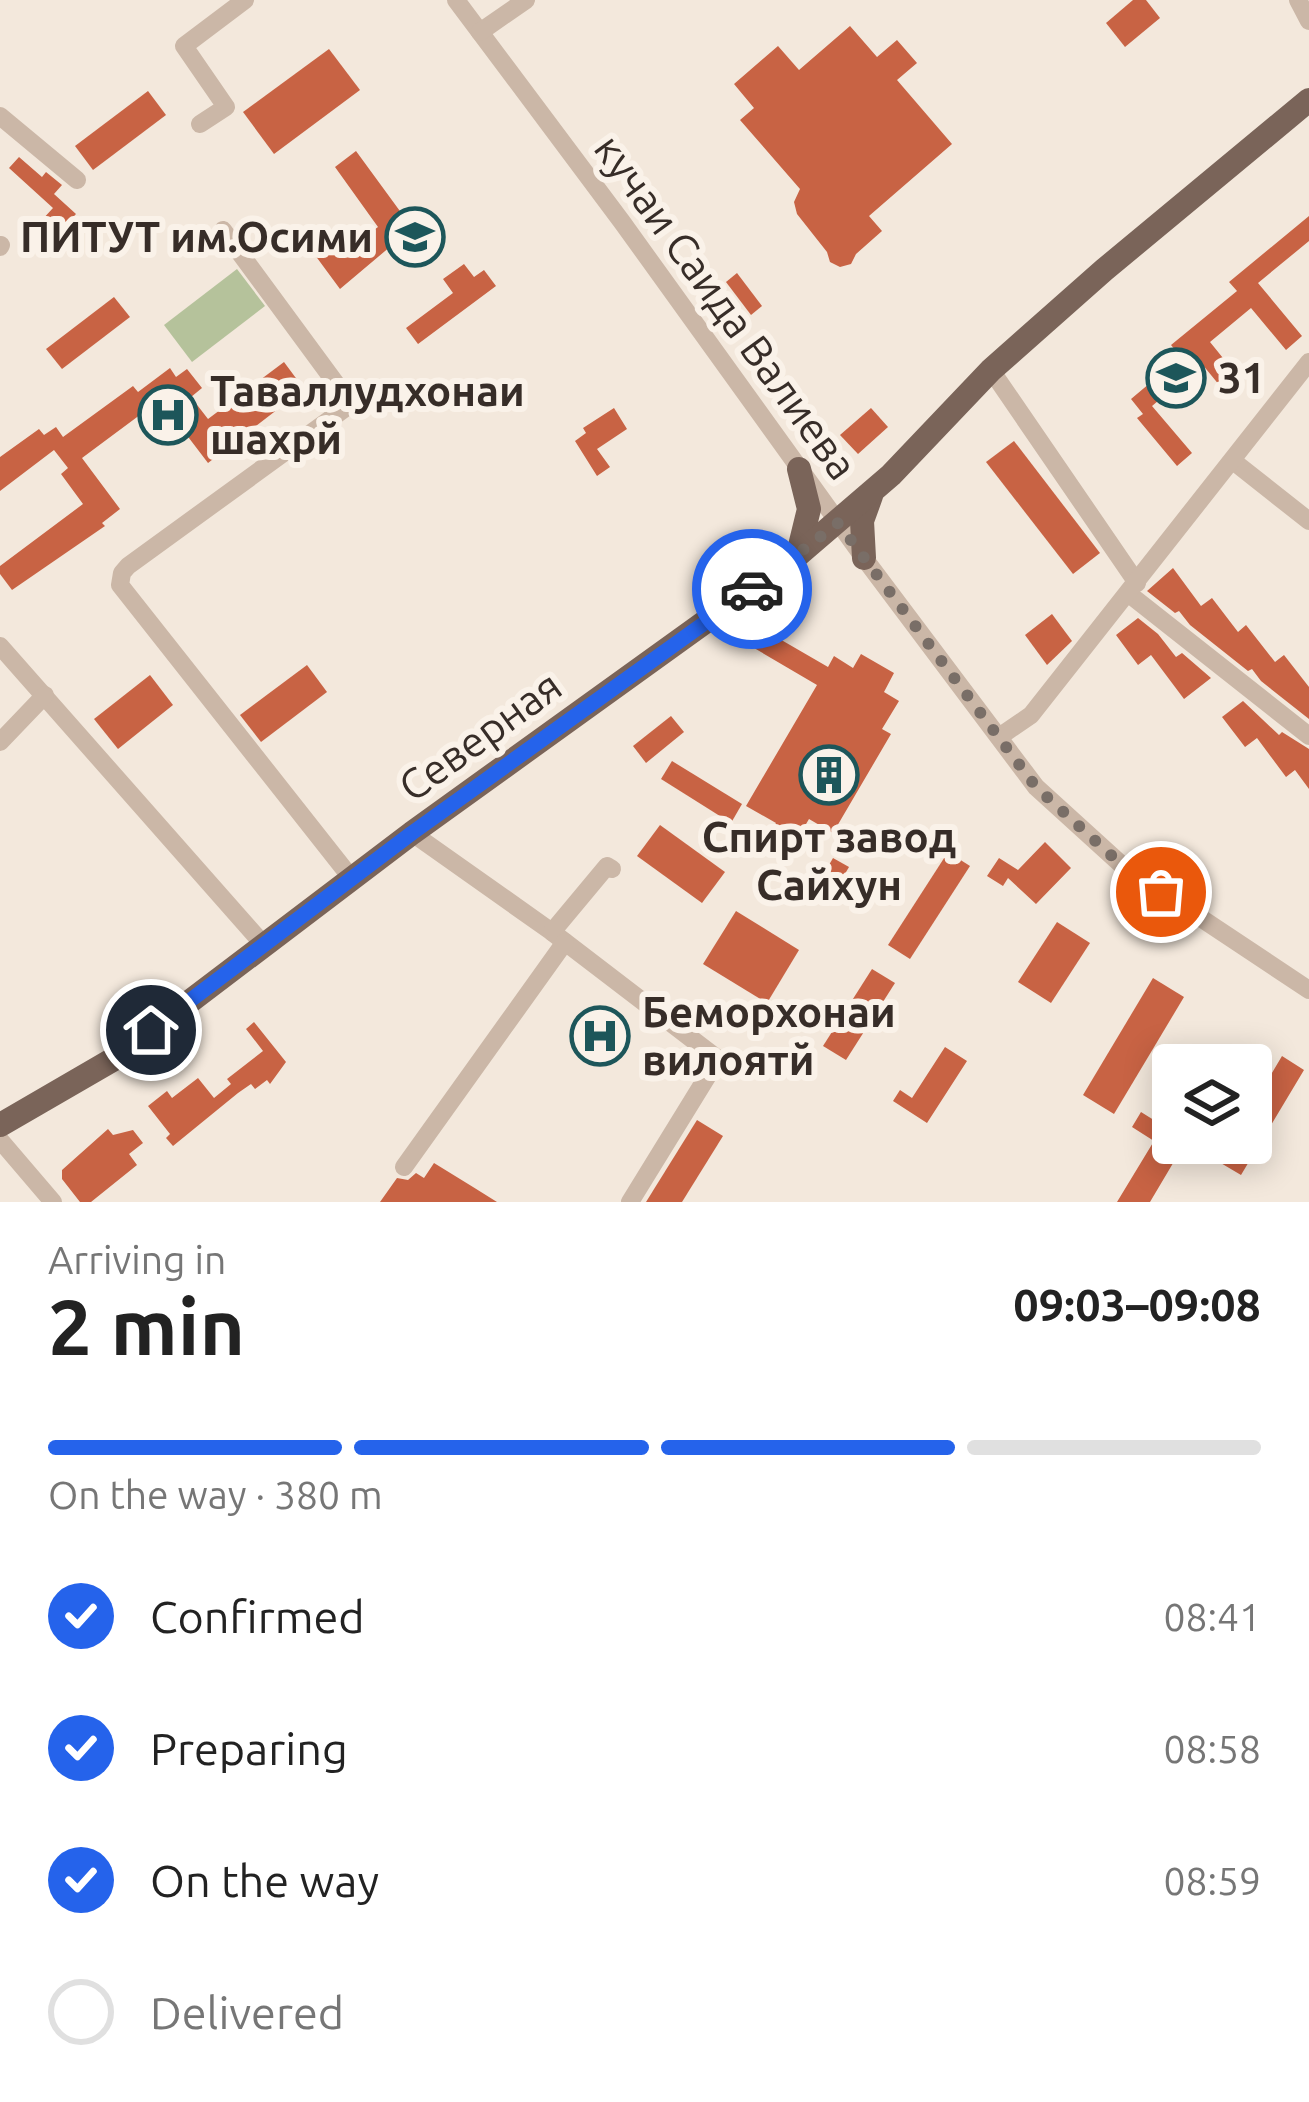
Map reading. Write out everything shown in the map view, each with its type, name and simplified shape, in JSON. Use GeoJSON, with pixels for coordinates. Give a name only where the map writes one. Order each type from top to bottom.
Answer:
{"type":"FeatureCollection","features":[{"type":"Feature","properties":{"kind":"main road","name":"Северная"},"geometry":{"type":"LineString","coordinates":[[0,1124],[114,1059],[412,833],[798,555],[872,493],[992,370],[1304,113]]}},
{"type":"Feature","properties":{"kind":"main road"},"geometry":{"type":"LineString","coordinates":[[798,555],[809,509],[799,469]]}},
{"type":"Feature","properties":{"kind":"main road"},"geometry":{"type":"LineString","coordinates":[[863,558],[862,521],[872,493]]}},
{"type":"Feature","properties":{"kind":"street"},"geometry":{"type":"LineString","coordinates":[[200,124],[226,107],[184,46],[245,0]]}},
{"type":"Feature","properties":{"kind":"street","name":"кучаи Саида Валиева"},"geometry":{"type":"LineString","coordinates":[[456,0],[1036,787],[1124,867],[1309,990]]}},
{"type":"Feature","properties":{"kind":"street"},"geometry":{"type":"LineString","coordinates":[[480,32],[526,0]]}},
{"type":"Feature","properties":{"kind":"street"},"geometry":{"type":"LineString","coordinates":[[1298,0],[1309,21]]}},
{"type":"Feature","properties":{"kind":"street"},"geometry":{"type":"LineString","coordinates":[[0,116],[77,181]]}},
{"type":"Feature","properties":{"kind":"street"},"geometry":{"type":"LineString","coordinates":[[223,230],[351,404],[128,566],[120,585],[352,879]]}},
{"type":"Feature","properties":{"kind":"street"},"geometry":{"type":"LineString","coordinates":[[999,737],[1031,715],[1309,362]]}},
{"type":"Feature","properties":{"kind":"street"},"geometry":{"type":"LineString","coordinates":[[992,370],[1133,588],[1309,736]]}},
{"type":"Feature","properties":{"kind":"street"},"geometry":{"type":"LineString","coordinates":[[1233,461],[1309,521]]}},
{"type":"Feature","properties":{"kind":"street"},"geometry":{"type":"LineString","coordinates":[[0,646],[262,944]]}},
{"type":"Feature","properties":{"kind":"street"},"geometry":{"type":"LineString","coordinates":[[0,742],[45,695]]}},
{"type":"Feature","properties":{"kind":"street"},"geometry":{"type":"LineString","coordinates":[[412,833],[718,1059],[630,1202]]}},
{"type":"Feature","properties":{"kind":"street"},"geometry":{"type":"LineString","coordinates":[[404,1167],[607,866],[612,869]]}},
{"type":"Feature","properties":{"kind":"street"},"geometry":{"type":"LineString","coordinates":[[0,1140],[53,1202]]}},
{"type":"Feature","properties":{"kind":"green space"},"geometry":{"type":"Polygon","coordinates":[[[237,269],[265,306],[192,362],[164,325],[237,269]]]}},
{"type":"Feature","properties":{"kind":"building"},"geometry":{"type":"Polygon","coordinates":[[[1133,0],[1146,0],[1160,18],[1125,47],[1106,23],[1133,0]]]}},
{"type":"Feature","properties":{"kind":"building"},"geometry":{"type":"Polygon","coordinates":[[[850,26],[877,57],[897,40],[917,63],[897,80],[952,144],[869,216],[882,231],[851,264],[840,267],[830,262],[797,214],[794,202],[800,189],[740,120],[754,108],[734,84],[778,46],[799,70],[850,26]]]}},
{"type":"Feature","properties":{"kind":"building"},"geometry":{"type":"Polygon","coordinates":[[[329,49],[360,90],[274,154],[243,112],[329,49]]]}},
{"type":"Feature","properties":{"kind":"building"},"geometry":{"type":"Polygon","coordinates":[[[148,91],[166,115],[93,170],[75,146],[148,91]]]}},
{"type":"Feature","properties":{"kind":"building"},"geometry":{"type":"Polygon","coordinates":[[[356,151],[424,244],[402,260],[391,246],[340,289],[312,251],[340,230],[352,246],[378,227],[335,167],[356,151]]]}},
{"type":"Feature","properties":{"kind":"building"},"geometry":{"type":"Polygon","coordinates":[[[19,157],[42,177],[46,172],[62,185],[54,194],[76,214],[44,248],[29,234],[53,208],[9,168],[19,157]]]}},
{"type":"Feature","properties":{"kind":"building"},"geometry":{"type":"Polygon","coordinates":[[[1309,216],[1309,241],[1258,283],[1302,336],[1286,350],[1251,308],[1210,342],[1244,384],[1229,397],[1202,364],[1152,406],[1192,453],[1177,466],[1137,418],[1143,414],[1131,399],[1181,357],[1171,345],[1237,291],[1229,282],[1309,216]]]}},
{"type":"Feature","properties":{"kind":"building"},"geometry":{"type":"Polygon","coordinates":[[[464,264],[474,277],[484,270],[496,286],[418,344],[406,328],[453,293],[443,279],[464,264]]]}},
{"type":"Feature","properties":{"kind":"building"},"geometry":{"type":"Polygon","coordinates":[[[737,273],[762,306],[751,315],[726,282],[737,273]]]}},
{"type":"Feature","properties":{"kind":"building"},"geometry":{"type":"Polygon","coordinates":[[[114,297],[130,317],[62,369],[46,349],[114,297]]]}},
{"type":"Feature","properties":{"kind":"building"},"geometry":{"type":"Polygon","coordinates":[[[284,362],[304,389],[208,463],[160,400],[82,458],[120,509],[102,523],[105,526],[12,590],[0,566],[83,504],[61,474],[68,468],[54,450],[0,491],[0,457],[39,429],[44,435],[56,427],[63,437],[133,386],[138,392],[170,368],[176,377],[187,369],[202,388],[191,397],[208,419],[284,362]]]}},
{"type":"Feature","properties":{"kind":"building"},"geometry":{"type":"Polygon","coordinates":[[[614,408],[627,429],[597,449],[610,467],[597,476],[575,441],[586,433],[583,428],[614,408]]]}},
{"type":"Feature","properties":{"kind":"building"},"geometry":{"type":"Polygon","coordinates":[[[871,408],[888,427],[858,454],[840,435],[871,408]]]}},
{"type":"Feature","properties":{"kind":"building"},"geometry":{"type":"Polygon","coordinates":[[[1014,441],[1100,553],[1073,574],[986,462],[1014,441]]]}},
{"type":"Feature","properties":{"kind":"building"},"geometry":{"type":"Polygon","coordinates":[[[1173,568],[1201,606],[1212,598],[1238,632],[1246,625],[1275,662],[1284,655],[1309,687],[1309,719],[1252,669],[1248,671],[1190,625],[1179,611],[1175,613],[1147,591],[1173,568]]]}},
{"type":"Feature","properties":{"kind":"building"},"geometry":{"type":"Polygon","coordinates":[[[1052,614],[1072,641],[1047,665],[1025,635],[1052,614]]]}},
{"type":"Feature","properties":{"kind":"building"},"geometry":{"type":"Polygon","coordinates":[[[1138,618],[1176,657],[1182,653],[1211,678],[1184,699],[1151,655],[1138,665],[1116,635],[1138,618]]]}},
{"type":"Feature","properties":{"kind":"building","name":"Спирт завод Сайхун"},"geometry":{"type":"Polygon","coordinates":[[[759,627],[828,667],[834,656],[853,668],[861,654],[894,673],[884,692],[899,701],[882,729],[891,734],[833,833],[809,819],[786,858],[763,845],[776,823],[746,806],[817,685],[749,645],[759,627]]]}},
{"type":"Feature","properties":{"kind":"building"},"geometry":{"type":"Polygon","coordinates":[[[307,665],[327,692],[261,742],[240,715],[307,665]]]}},
{"type":"Feature","properties":{"kind":"building"},"geometry":{"type":"Polygon","coordinates":[[[150,675],[173,705],[118,749],[94,719],[150,675]]]}},
{"type":"Feature","properties":{"kind":"building"},"geometry":{"type":"Polygon","coordinates":[[[1243,701],[1279,735],[1282,732],[1309,749],[1309,789],[1295,770],[1286,777],[1257,738],[1245,747],[1222,717],[1243,701]]]}},
{"type":"Feature","properties":{"kind":"building"},"geometry":{"type":"Polygon","coordinates":[[[671,716],[684,732],[646,763],[633,746],[671,716]]]}},
{"type":"Feature","properties":{"kind":"building"},"geometry":{"type":"Polygon","coordinates":[[[672,761],[742,804],[731,823],[661,779],[672,761]]]}},
{"type":"Feature","properties":{"kind":"building"},"geometry":{"type":"Polygon","coordinates":[[[660,825],[725,872],[702,903],[637,856],[660,825]]]}},
{"type":"Feature","properties":{"kind":"building"},"geometry":{"type":"Polygon","coordinates":[[[1045,842],[1071,868],[1036,904],[1008,878],[1003,886],[987,876],[999,858],[1018,870],[1045,842]]]}},
{"type":"Feature","properties":{"kind":"building"},"geometry":{"type":"Polygon","coordinates":[[[948,852],[970,866],[910,959],[888,945],[948,852]]]}},
{"type":"Feature","properties":{"kind":"building"},"geometry":{"type":"Polygon","coordinates":[[[833,858],[849,867],[829,901],[813,893],[833,858]]]}},
{"type":"Feature","properties":{"kind":"building"},"geometry":{"type":"Polygon","coordinates":[[[736,911],[799,950],[767,1003],[703,964],[736,911]]]}},
{"type":"Feature","properties":{"kind":"building"},"geometry":{"type":"Polygon","coordinates":[[[1057,922],[1090,943],[1051,1003],[1018,982],[1057,922]]]}},
{"type":"Feature","properties":{"kind":"building"},"geometry":{"type":"Polygon","coordinates":[[[872,969],[895,983],[846,1060],[823,1046],[872,969]]]}},
{"type":"Feature","properties":{"kind":"building"},"geometry":{"type":"Polygon","coordinates":[[[1153,978],[1184,997],[1114,1114],[1083,1095],[1153,978]]]}},
{"type":"Feature","properties":{"kind":"building"},"geometry":{"type":"Polygon","coordinates":[[[254,1022],[286,1062],[270,1084],[267,1080],[255,1089],[251,1084],[173,1146],[166,1138],[170,1134],[148,1106],[167,1091],[172,1098],[198,1078],[214,1098],[231,1084],[227,1079],[263,1051],[246,1029],[254,1022]]]}},
{"type":"Feature","properties":{"kind":"building"},"geometry":{"type":"Polygon","coordinates":[[[945,1047],[967,1061],[927,1123],[893,1101],[900,1090],[912,1098],[945,1047]]]}},
{"type":"Feature","properties":{"kind":"building"},"geometry":{"type":"Polygon","coordinates":[[[1282,1056],[1304,1070],[1272,1123],[1272,1073],[1282,1056]]]}},
{"type":"Feature","properties":{"kind":"building"},"geometry":{"type":"Polygon","coordinates":[[[1141,1112],[1152,1119],[1152,1140],[1132,1127],[1141,1112]]]}},
{"type":"Feature","properties":{"kind":"building"},"geometry":{"type":"Polygon","coordinates":[[[697,1120],[723,1136],[682,1202],[646,1202],[697,1120]]]}},
{"type":"Feature","properties":{"kind":"building"},"geometry":{"type":"Polygon","coordinates":[[[108,1129],[113,1135],[133,1130],[143,1143],[129,1154],[137,1165],[91,1202],[80,1202],[62,1179],[62,1170],[108,1129]]]}},
{"type":"Feature","properties":{"kind":"building"},"geometry":{"type":"Polygon","coordinates":[[[1152,1144],[1152,1164],[1173,1164],[1150,1202],[1117,1202],[1152,1144]]]}},
{"type":"Feature","properties":{"kind":"building"},"geometry":{"type":"Polygon","coordinates":[[[434,1163],[497,1202],[380,1202],[397,1178],[408,1180],[416,1173],[424,1178],[434,1163]]]}},
{"type":"Feature","properties":{"kind":"building"},"geometry":{"type":"Polygon","coordinates":[[[1222,1164],[1248,1164],[1241,1175],[1222,1164]]]}},
{"type":"Feature","properties":{"kind":"way so far"},"geometry":{"type":"LineString","coordinates":[[752,589],[838,523],[1036,787],[1124,867],[1161,892]]}},
{"type":"Feature","properties":{"kind":"place","name":"ПИТУТ им.Осими"},"geometry":{"type":"Point","coordinates":[415,237]}},
{"type":"Feature","properties":{"kind":"place","name":"31"},"geometry":{"type":"Point","coordinates":[1176,378]}},
{"type":"Feature","properties":{"kind":"place","name":"Таваллудхонаи шахрй"},"geometry":{"type":"Point","coordinates":[168,415]}},
{"type":"Feature","properties":{"kind":"place","name":"Спирт завод Сайхун"},"geometry":{"type":"Point","coordinates":[829,775]}},
{"type":"Feature","properties":{"kind":"place","name":"Беморхонаи вилоятй"},"geometry":{"type":"Point","coordinates":[600,1036]}},
{"type":"Feature","properties":{"kind":"route"},"geometry":{"type":"LineString","coordinates":[[151,1030],[412,833],[752,589]]}}]}
